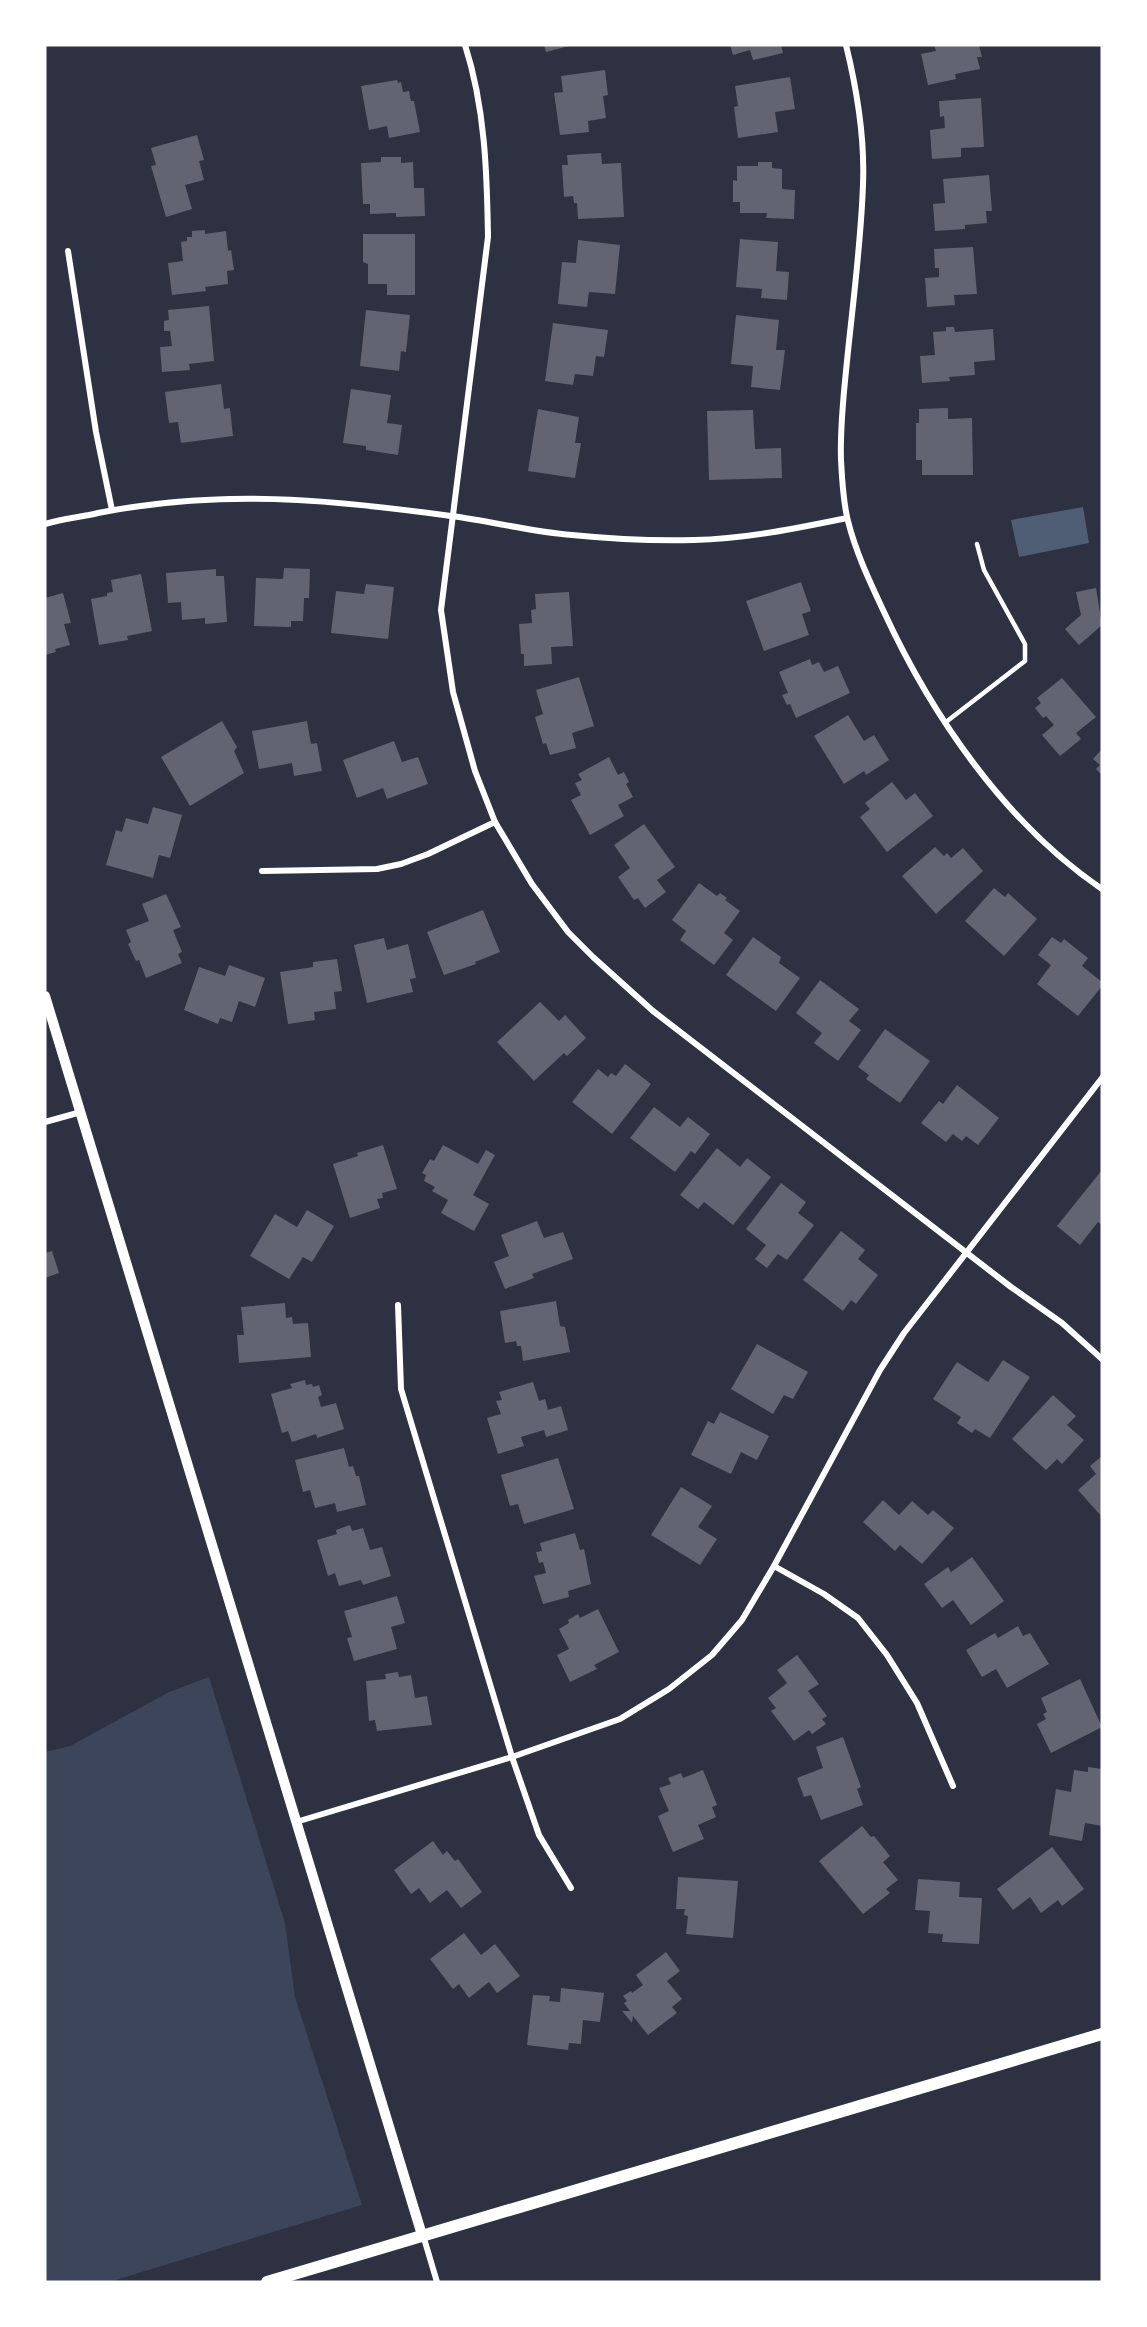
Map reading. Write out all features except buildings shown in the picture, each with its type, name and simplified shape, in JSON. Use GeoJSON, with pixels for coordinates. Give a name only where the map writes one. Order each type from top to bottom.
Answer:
{"type":"FeatureCollection","features":[{"type":"Feature","properties":{"kind":"main road"},"geometry":{"type":"LineString","coordinates":[[267,2282],[1102,2034]]}},
{"type":"Feature","properties":{"kind":"street"},"geometry":{"type":"LineString","coordinates":[[465,45],[472,66],[482,123],[487,179],[488,237],[441,610],[453,692],[476,771],[495,822],[532,884],[568,932],[653,1011],[966,1253],[1062,1323],[1102,1359]]}},
{"type":"Feature","properties":{"kind":"street"},"geometry":{"type":"LineString","coordinates":[[846,45],[854,78],[862,137],[863,184],[843,401],[841,460],[847,518],[866,574],[904,658],[946,722],[990,784],[1021,819],[1081,875],[1102,889]]}},
{"type":"Feature","properties":{"kind":"street"},"geometry":{"type":"LineString","coordinates":[[68,251],[96,432],[112,510]]}},
{"type":"Feature","properties":{"kind":"street"},"geometry":{"type":"LineString","coordinates":[[45,524],[112,510],[173,501],[280,498],[343,502],[453,516],[569,535],[695,540],[777,532],[847,518]]}},
{"type":"Feature","properties":{"kind":"street"},"geometry":{"type":"LineString","coordinates":[[262,871],[377,869],[401,864],[428,854],[495,822]]}},
{"type":"Feature","properties":{"kind":"street"},"geometry":{"type":"LineString","coordinates":[[45,996],[437,2282]]}},
{"type":"Feature","properties":{"kind":"street"},"geometry":{"type":"LineString","coordinates":[[295,1822],[512,1757],[620,1719],[669,1689],[712,1655],[742,1620],[774,1566],[880,1370],[904,1333],[1102,1078]]}},
{"type":"Feature","properties":{"kind":"street"},"geometry":{"type":"LineString","coordinates":[[45,1122],[81,1112]]}},
{"type":"Feature","properties":{"kind":"street"},"geometry":{"type":"LineString","coordinates":[[398,1305],[401,1389],[512,1757],[539,1835],[571,1888]]}},
{"type":"Feature","properties":{"kind":"street"},"geometry":{"type":"LineString","coordinates":[[774,1566],[824,1594],[858,1618],[880,1646],[916,1703],[953,1786]]}},
{"type":"Feature","properties":{"kind":"lane"},"geometry":{"type":"LineString","coordinates":[[946,722],[1024,661],[1026,655],[1025,644],[984,570],[977,544]]}},
{"type":"Feature","properties":{"kind":"shaded area"},"geometry":{"type":"Polygon","coordinates":[[[1083,507],[1089,543],[1019,557],[1011,520],[1083,507]]]}},
{"type":"Feature","properties":{"kind":"shaded area"},"geometry":{"type":"Polygon","coordinates":[[[209,1677],[285,1923],[295,1997],[362,2205],[109,2282],[45,2282],[45,1752],[70,1746],[169,1692],[209,1677]]]}}]}
